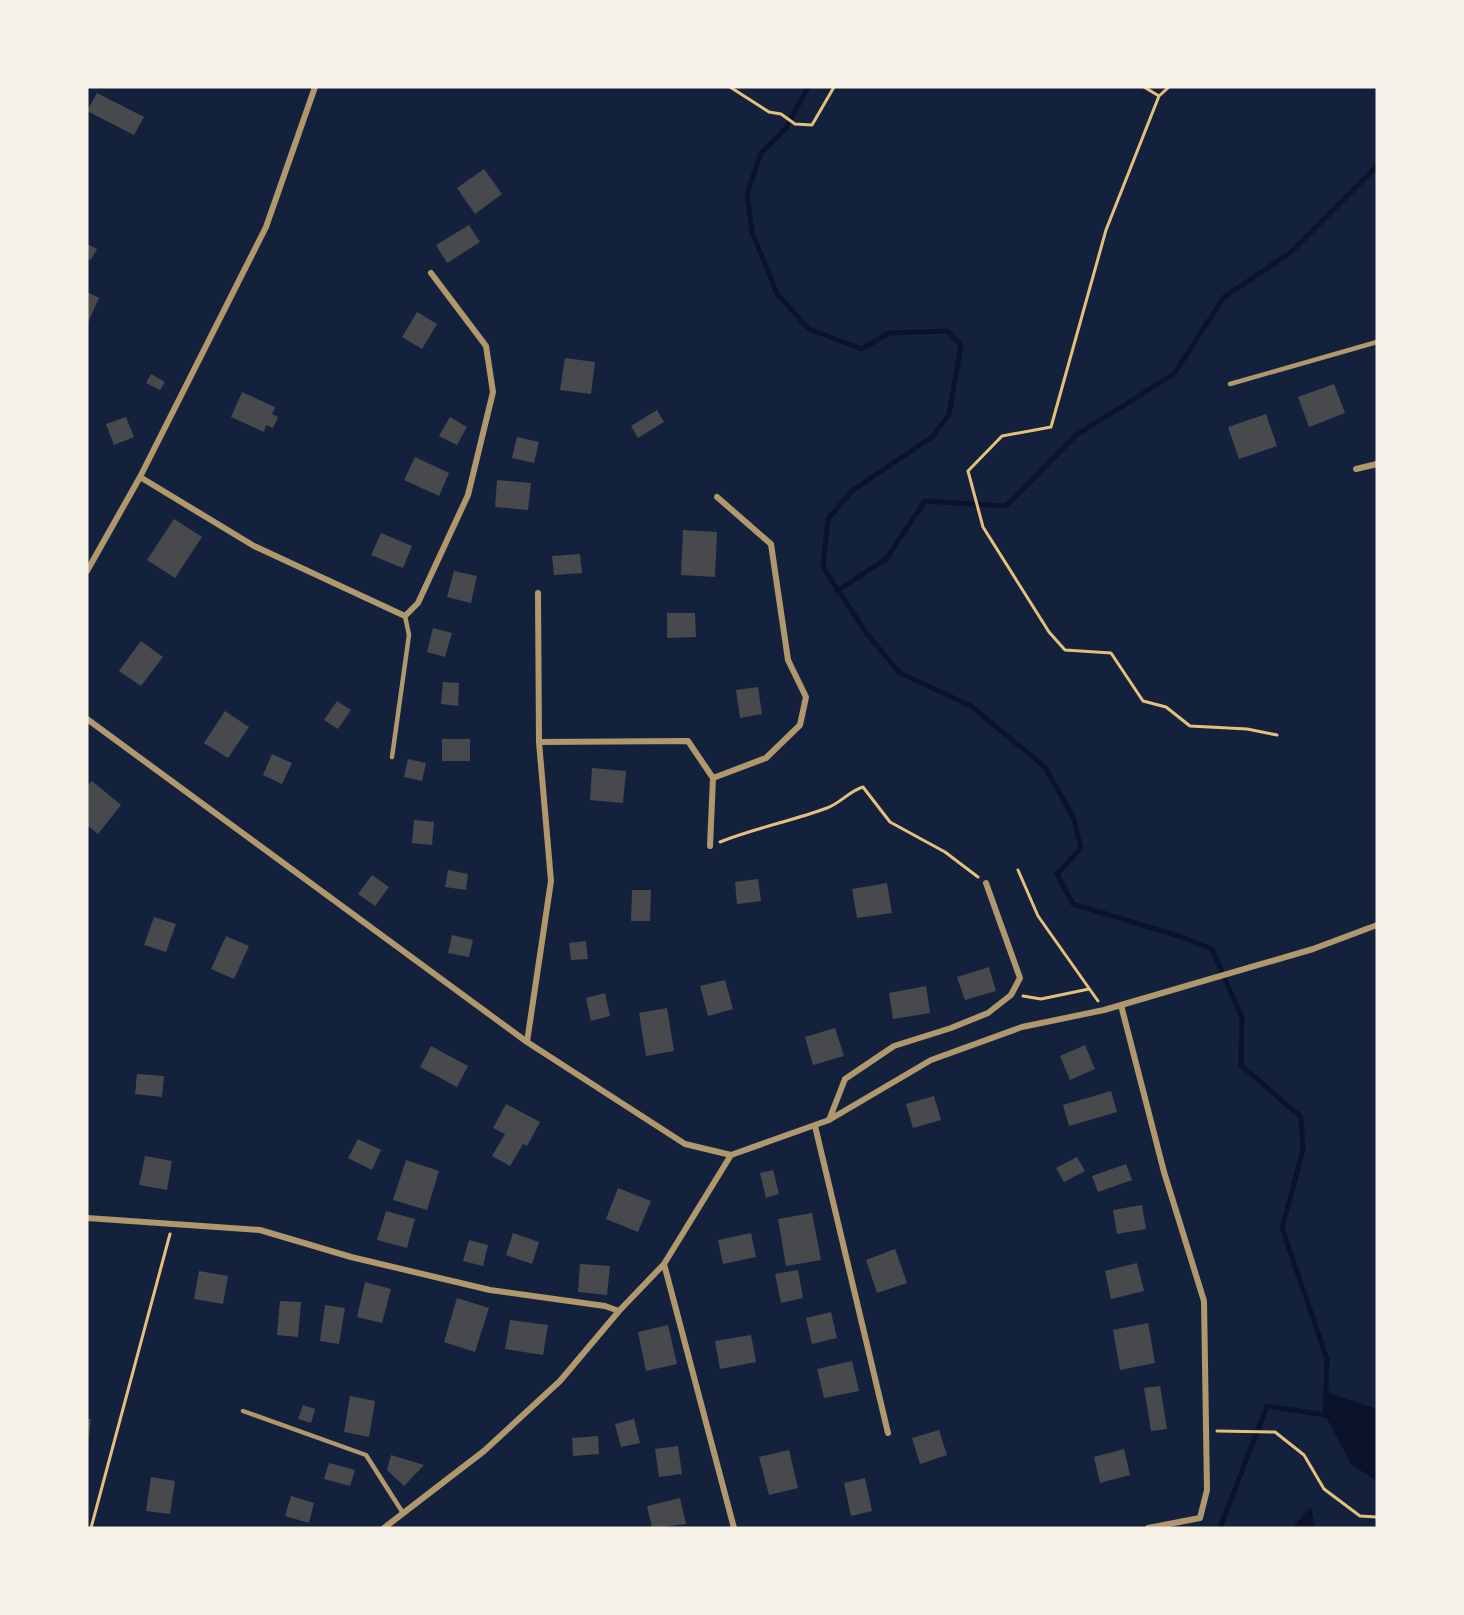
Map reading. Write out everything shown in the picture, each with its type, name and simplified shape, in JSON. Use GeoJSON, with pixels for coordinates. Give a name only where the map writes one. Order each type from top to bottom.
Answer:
{"type":"FeatureCollection","features":[{"type":"Feature","properties":{"kind":"street"},"geometry":{"type":"LineString","coordinates":[[87,570],[140,477],[266,226],[315,87]]}},
{"type":"Feature","properties":{"kind":"street"},"geometry":{"type":"LineString","coordinates":[[140,477],[254,546],[405,616],[418,603],[468,495],[493,392],[486,346],[431,273]]}},
{"type":"Feature","properties":{"kind":"street"},"geometry":{"type":"LineString","coordinates":[[1356,469],[1377,464]]}},
{"type":"Feature","properties":{"kind":"street"},"geometry":{"type":"LineString","coordinates":[[713,778],[766,758],[800,725],[806,697],[788,660],[771,544],[717,497]]}},
{"type":"Feature","properties":{"kind":"street"},"geometry":{"type":"LineString","coordinates":[[527,1042],[551,881],[540,742],[538,593]]}},
{"type":"Feature","properties":{"kind":"street"},"geometry":{"type":"LineString","coordinates":[[87,719],[527,1042],[685,1144],[731,1155],[829,1120],[931,1060],[1022,1027],[1104,1010],[1313,949],[1377,925]]}},
{"type":"Feature","properties":{"kind":"street"},"geometry":{"type":"LineString","coordinates":[[540,742],[688,741],[713,778],[710,846]]}},
{"type":"Feature","properties":{"kind":"street"},"geometry":{"type":"LineString","coordinates":[[829,1120],[845,1079],[894,1046],[951,1028],[988,1013],[1011,995],[1020,978],[986,883]]}},
{"type":"Feature","properties":{"kind":"street"},"geometry":{"type":"LineString","coordinates":[[1121,1005],[1164,1172],[1204,1301],[1207,1490],[1200,1518],[1148,1528]]}},
{"type":"Feature","properties":{"kind":"street"},"geometry":{"type":"LineString","coordinates":[[815,1125],[888,1433]]}},
{"type":"Feature","properties":{"kind":"street"},"geometry":{"type":"LineString","coordinates":[[384,1528],[416,1501],[484,1452],[560,1382],[619,1311],[664,1264],[731,1155]]}},
{"type":"Feature","properties":{"kind":"street"},"geometry":{"type":"LineString","coordinates":[[87,1218],[260,1230],[351,1257],[490,1290],[605,1306],[619,1311]]}},
{"type":"Feature","properties":{"kind":"street"},"geometry":{"type":"LineString","coordinates":[[664,1264],[734,1528]]}},
{"type":"Feature","properties":{"kind":"lane"},"geometry":{"type":"LineString","coordinates":[[1230,384],[1377,342]]}},
{"type":"Feature","properties":{"kind":"lane"},"geometry":{"type":"LineString","coordinates":[[392,758],[410,635],[405,616]]}},
{"type":"Feature","properties":{"kind":"lane"},"geometry":{"type":"LineString","coordinates":[[243,1411],[366,1455],[403,1513]]}},
{"type":"Feature","properties":{"kind":"path"},"geometry":{"type":"LineString","coordinates":[[730,87],[769,112],[781,114],[795,124],[812,125],[834,87]]}},
{"type":"Feature","properties":{"kind":"path"},"geometry":{"type":"LineString","coordinates":[[1144,87],[1159,96]]}},
{"type":"Feature","properties":{"kind":"path"},"geometry":{"type":"LineString","coordinates":[[1169,87],[1159,96],[1106,230],[1051,427],[1002,436],[968,471],[983,527],[1049,632],[1065,650],[1111,653],[1143,701],[1166,707],[1190,726],[1247,729],[1277,735]]}},
{"type":"Feature","properties":{"kind":"path"},"geometry":{"type":"LineString","coordinates":[[710,846],[752,829],[825,809],[863,787],[890,822],[945,852],[986,883]]}},
{"type":"Feature","properties":{"kind":"path"},"geometry":{"type":"LineString","coordinates":[[1018,870],[1038,916],[1104,1010]]}},
{"type":"Feature","properties":{"kind":"path"},"geometry":{"type":"LineString","coordinates":[[1011,995],[1041,999],[1089,989]]}},
{"type":"Feature","properties":{"kind":"path"},"geometry":{"type":"LineString","coordinates":[[91,1528],[173,1224]]}},
{"type":"Feature","properties":{"kind":"path"},"geometry":{"type":"LineString","coordinates":[[1206,1431],[1275,1432],[1304,1455],[1324,1488],[1360,1516],[1377,1517]]}},
{"type":"Feature","properties":{"kind":"water"},"geometry":{"type":"Polygon","coordinates":[[[1325,1392],[1377,1409],[1377,1481],[1351,1464],[1325,1415],[1325,1392]]]}},
{"type":"Feature","properties":{"kind":"water"},"geometry":{"type":"Polygon","coordinates":[[[1311,1507],[1315,1528],[1292,1528],[1311,1507]]]}},
{"type":"Feature","properties":{"kind":"building"},"geometry":{"type":"Polygon","coordinates":[[[97,93],[144,117],[134,135],[87,111],[97,93]]]}},
{"type":"Feature","properties":{"kind":"building"},"geometry":{"type":"Polygon","coordinates":[[[484,169],[502,194],[475,214],[457,188],[484,169]]]}},
{"type":"Feature","properties":{"kind":"building"},"geometry":{"type":"Polygon","coordinates":[[[469,225],[480,242],[447,263],[436,245],[469,225]]]}},
{"type":"Feature","properties":{"kind":"building"},"geometry":{"type":"Polygon","coordinates":[[[87,244],[97,249],[91,260],[87,258],[87,244]]]}},
{"type":"Feature","properties":{"kind":"building"},"geometry":{"type":"Polygon","coordinates":[[[87,292],[99,298],[87,325],[87,292]]]}},
{"type":"Feature","properties":{"kind":"building"},"geometry":{"type":"Polygon","coordinates":[[[417,312],[437,324],[422,349],[402,337],[417,312]]]}},
{"type":"Feature","properties":{"kind":"building"},"geometry":{"type":"Polygon","coordinates":[[[565,358],[595,362],[591,394],[560,390],[565,358]]]}},
{"type":"Feature","properties":{"kind":"building"},"geometry":{"type":"Polygon","coordinates":[[[151,374],[165,382],[160,390],[146,383],[151,374]]]}},
{"type":"Feature","properties":{"kind":"building"},"geometry":{"type":"Polygon","coordinates":[[[1334,384],[1345,413],[1309,427],[1298,397],[1334,384]]]}},
{"type":"Feature","properties":{"kind":"building"},"geometry":{"type":"Polygon","coordinates":[[[242,392],[275,407],[272,414],[278,417],[273,428],[266,425],[264,432],[231,417],[242,392]]]}},
{"type":"Feature","properties":{"kind":"building"},"geometry":{"type":"Polygon","coordinates":[[[657,410],[664,422],[638,438],[631,426],[657,410]]]}},
{"type":"Feature","properties":{"kind":"building"},"geometry":{"type":"Polygon","coordinates":[[[1266,414],[1277,446],[1239,459],[1228,427],[1266,414]]]}},
{"type":"Feature","properties":{"kind":"building"},"geometry":{"type":"Polygon","coordinates":[[[126,417],[134,437],[114,445],[106,424],[126,417]]]}},
{"type":"Feature","properties":{"kind":"building"},"geometry":{"type":"Polygon","coordinates":[[[450,417],[467,427],[457,445],[439,436],[450,417]]]}},
{"type":"Feature","properties":{"kind":"building"},"geometry":{"type":"Polygon","coordinates":[[[517,437],[539,442],[534,463],[512,458],[517,437]]]}},
{"type":"Feature","properties":{"kind":"building"},"geometry":{"type":"Polygon","coordinates":[[[415,457],[449,473],[439,496],[404,480],[415,457]]]}},
{"type":"Feature","properties":{"kind":"building"},"geometry":{"type":"Polygon","coordinates":[[[497,480],[531,483],[528,510],[495,507],[497,480]]]}},
{"type":"Feature","properties":{"kind":"building"},"geometry":{"type":"Polygon","coordinates":[[[174,519],[202,537],[175,578],[147,560],[174,519]]]}},
{"type":"Feature","properties":{"kind":"building"},"geometry":{"type":"Polygon","coordinates":[[[683,530],[717,532],[715,577],[681,575],[683,530]]]}},
{"type":"Feature","properties":{"kind":"building"},"geometry":{"type":"Polygon","coordinates":[[[381,533],[412,546],[403,568],[371,555],[381,533]]]}},
{"type":"Feature","properties":{"kind":"building"},"geometry":{"type":"Polygon","coordinates":[[[580,554],[582,573],[554,575],[552,556],[580,554]]]}},
{"type":"Feature","properties":{"kind":"building"},"geometry":{"type":"Polygon","coordinates":[[[454,571],[477,576],[471,603],[447,597],[454,571]]]}},
{"type":"Feature","properties":{"kind":"building"},"geometry":{"type":"Polygon","coordinates":[[[667,613],[695,613],[696,637],[667,638],[667,613]]]}},
{"type":"Feature","properties":{"kind":"building"},"geometry":{"type":"Polygon","coordinates":[[[433,628],[452,633],[445,657],[427,652],[433,628]]]}},
{"type":"Feature","properties":{"kind":"building"},"geometry":{"type":"Polygon","coordinates":[[[141,641],[163,657],[141,686],[119,671],[141,641]]]}},
{"type":"Feature","properties":{"kind":"building"},"geometry":{"type":"Polygon","coordinates":[[[443,682],[459,683],[458,706],[441,704],[443,682]]]}},
{"type":"Feature","properties":{"kind":"building"},"geometry":{"type":"Polygon","coordinates":[[[758,687],[762,714],[740,718],[736,690],[758,687]]]}},
{"type":"Feature","properties":{"kind":"building"},"geometry":{"type":"Polygon","coordinates":[[[337,701],[351,710],[338,729],[324,720],[337,701]]]}},
{"type":"Feature","properties":{"kind":"building"},"geometry":{"type":"Polygon","coordinates":[[[225,711],[249,727],[228,758],[204,743],[225,711]]]}},
{"type":"Feature","properties":{"kind":"building"},"geometry":{"type":"Polygon","coordinates":[[[442,739],[470,739],[470,761],[442,761],[442,739]]]}},
{"type":"Feature","properties":{"kind":"building"},"geometry":{"type":"Polygon","coordinates":[[[272,754],[292,763],[282,784],[263,775],[272,754]]]}},
{"type":"Feature","properties":{"kind":"building"},"geometry":{"type":"Polygon","coordinates":[[[408,759],[426,763],[422,781],[404,777],[408,759]]]}},
{"type":"Feature","properties":{"kind":"building"},"geometry":{"type":"Polygon","coordinates":[[[592,768],[626,771],[623,803],[590,800],[592,768]]]}},
{"type":"Feature","properties":{"kind":"building"},"geometry":{"type":"Polygon","coordinates":[[[92,781],[121,805],[98,834],[87,825],[87,786],[92,781]]]}},
{"type":"Feature","properties":{"kind":"building"},"geometry":{"type":"Polygon","coordinates":[[[414,820],[434,822],[432,845],[412,843],[414,820]]]}},
{"type":"Feature","properties":{"kind":"building"},"geometry":{"type":"Polygon","coordinates":[[[448,870],[468,874],[466,890],[445,887],[448,870]]]}},
{"type":"Feature","properties":{"kind":"building"},"geometry":{"type":"Polygon","coordinates":[[[372,875],[389,887],[375,906],[358,894],[372,875]]]}},
{"type":"Feature","properties":{"kind":"building"},"geometry":{"type":"Polygon","coordinates":[[[758,879],[761,901],[737,904],[735,882],[758,879]]]}},
{"type":"Feature","properties":{"kind":"building"},"geometry":{"type":"Polygon","coordinates":[[[887,883],[892,913],[857,918],[852,889],[887,883]]]}},
{"type":"Feature","properties":{"kind":"building"},"geometry":{"type":"Polygon","coordinates":[[[632,890],[651,890],[650,921],[631,921],[632,890]]]}},
{"type":"Feature","properties":{"kind":"building"},"geometry":{"type":"Polygon","coordinates":[[[154,917],[176,924],[166,952],[144,945],[154,917]]]}},
{"type":"Feature","properties":{"kind":"building"},"geometry":{"type":"Polygon","coordinates":[[[452,935],[473,940],[469,957],[448,953],[452,935]]]}},
{"type":"Feature","properties":{"kind":"building"},"geometry":{"type":"Polygon","coordinates":[[[226,936],[249,946],[234,979],[211,969],[226,936]]]}},
{"type":"Feature","properties":{"kind":"building"},"geometry":{"type":"Polygon","coordinates":[[[586,941],[588,959],[571,960],[569,943],[586,941]]]}},
{"type":"Feature","properties":{"kind":"building"},"geometry":{"type":"Polygon","coordinates":[[[989,967],[996,991],[965,1000],[957,977],[989,967]]]}},
{"type":"Feature","properties":{"kind":"building"},"geometry":{"type":"Polygon","coordinates":[[[725,980],[733,1009],[708,1016],[700,986],[725,980]]]}},
{"type":"Feature","properties":{"kind":"building"},"geometry":{"type":"Polygon","coordinates":[[[926,986],[930,1013],[893,1019],[889,993],[926,986]]]}},
{"type":"Feature","properties":{"kind":"building"},"geometry":{"type":"Polygon","coordinates":[[[605,993],[610,1016],[591,1021],[586,998],[605,993]]]}},
{"type":"Feature","properties":{"kind":"building"},"geometry":{"type":"Polygon","coordinates":[[[667,1008],[674,1051],[646,1056],[639,1013],[667,1008]]]}},
{"type":"Feature","properties":{"kind":"building"},"geometry":{"type":"Polygon","coordinates":[[[835,1028],[844,1056],[813,1065],[805,1037],[835,1028]]]}},
{"type":"Feature","properties":{"kind":"building"},"geometry":{"type":"Polygon","coordinates":[[[1085,1045],[1095,1069],[1070,1080],[1060,1056],[1085,1045]]]}},
{"type":"Feature","properties":{"kind":"building"},"geometry":{"type":"Polygon","coordinates":[[[431,1046],[468,1066],[457,1087],[420,1067],[431,1046]]]}},
{"type":"Feature","properties":{"kind":"building"},"geometry":{"type":"Polygon","coordinates":[[[137,1074],[164,1076],[162,1097],[135,1094],[137,1074]]]}},
{"type":"Feature","properties":{"kind":"building"},"geometry":{"type":"Polygon","coordinates":[[[1111,1091],[1117,1112],[1069,1126],[1063,1105],[1111,1091]]]}},
{"type":"Feature","properties":{"kind":"building"},"geometry":{"type":"Polygon","coordinates":[[[934,1096],[941,1120],[913,1128],[906,1104],[934,1096]]]}},
{"type":"Feature","properties":{"kind":"building"},"geometry":{"type":"Polygon","coordinates":[[[506,1104],[540,1122],[527,1146],[523,1144],[510,1166],[492,1156],[505,1134],[493,1128],[506,1104]]]}},
{"type":"Feature","properties":{"kind":"building"},"geometry":{"type":"Polygon","coordinates":[[[358,1139],[381,1150],[372,1170],[348,1158],[358,1139]]]}},
{"type":"Feature","properties":{"kind":"building"},"geometry":{"type":"Polygon","coordinates":[[[145,1156],[172,1161],[167,1190],[139,1185],[145,1156]]]}},
{"type":"Feature","properties":{"kind":"building"},"geometry":{"type":"Polygon","coordinates":[[[1077,1157],[1085,1171],[1064,1182],[1056,1168],[1077,1157]]]}},
{"type":"Feature","properties":{"kind":"building"},"geometry":{"type":"Polygon","coordinates":[[[406,1160],[439,1171],[427,1210],[393,1200],[406,1160]]]}},
{"type":"Feature","properties":{"kind":"building"},"geometry":{"type":"Polygon","coordinates":[[[1126,1164],[1132,1180],[1098,1192],[1092,1176],[1126,1164]]]}},
{"type":"Feature","properties":{"kind":"building"},"geometry":{"type":"Polygon","coordinates":[[[773,1170],[779,1194],[766,1198],[760,1173],[773,1170]]]}},
{"type":"Feature","properties":{"kind":"building"},"geometry":{"type":"Polygon","coordinates":[[[618,1188],[651,1201],[638,1232],[606,1219],[618,1188]]]}},
{"type":"Feature","properties":{"kind":"building"},"geometry":{"type":"Polygon","coordinates":[[[1142,1205],[1146,1229],[1117,1234],[1113,1210],[1142,1205]]]}},
{"type":"Feature","properties":{"kind":"building"},"geometry":{"type":"Polygon","coordinates":[[[386,1211],[415,1219],[407,1248],[377,1240],[386,1211]]]}},
{"type":"Feature","properties":{"kind":"building"},"geometry":{"type":"Polygon","coordinates":[[[812,1213],[821,1260],[786,1266],[778,1219],[812,1213]]]}},
{"type":"Feature","properties":{"kind":"building"},"geometry":{"type":"Polygon","coordinates":[[[513,1233],[539,1242],[532,1264],[506,1255],[513,1233]]]}},
{"type":"Feature","properties":{"kind":"building"},"geometry":{"type":"Polygon","coordinates":[[[751,1233],[756,1257],[723,1264],[718,1240],[751,1233]]]}},
{"type":"Feature","properties":{"kind":"building"},"geometry":{"type":"Polygon","coordinates":[[[469,1240],[488,1245],[483,1266],[463,1261],[469,1240]]]}},
{"type":"Feature","properties":{"kind":"building"},"geometry":{"type":"Polygon","coordinates":[[[895,1249],[907,1283],[877,1293],[866,1260],[895,1249]]]}},
{"type":"Feature","properties":{"kind":"building"},"geometry":{"type":"Polygon","coordinates":[[[1137,1263],[1144,1291],[1111,1299],[1105,1271],[1137,1263]]]}},
{"type":"Feature","properties":{"kind":"building"},"geometry":{"type":"Polygon","coordinates":[[[580,1264],[610,1266],[607,1295],[578,1292],[580,1264]]]}},
{"type":"Feature","properties":{"kind":"building"},"geometry":{"type":"Polygon","coordinates":[[[798,1270],[803,1298],[781,1303],[775,1274],[798,1270]]]}},
{"type":"Feature","properties":{"kind":"building"},"geometry":{"type":"Polygon","coordinates":[[[199,1271],[228,1276],[223,1304],[194,1299],[199,1271]]]}},
{"type":"Feature","properties":{"kind":"building"},"geometry":{"type":"Polygon","coordinates":[[[365,1282],[391,1289],[382,1323],[357,1317],[365,1282]]]}},
{"type":"Feature","properties":{"kind":"building"},"geometry":{"type":"Polygon","coordinates":[[[457,1298],[489,1308],[475,1352],[444,1342],[457,1298]]]}},
{"type":"Feature","properties":{"kind":"building"},"geometry":{"type":"Polygon","coordinates":[[[280,1301],[301,1302],[298,1337],[277,1335],[280,1301]]]}},
{"type":"Feature","properties":{"kind":"building"},"geometry":{"type":"Polygon","coordinates":[[[325,1305],[345,1308],[339,1344],[320,1341],[325,1305]]]}},
{"type":"Feature","properties":{"kind":"building"},"geometry":{"type":"Polygon","coordinates":[[[831,1312],[837,1338],[812,1344],[806,1318],[831,1312]]]}},
{"type":"Feature","properties":{"kind":"building"},"geometry":{"type":"Polygon","coordinates":[[[510,1320],[548,1325],[543,1355],[505,1349],[510,1320]]]}},
{"type":"Feature","properties":{"kind":"building"},"geometry":{"type":"Polygon","coordinates":[[[1148,1323],[1155,1363],[1120,1370],[1113,1330],[1148,1323]]]}},
{"type":"Feature","properties":{"kind":"building"},"geometry":{"type":"Polygon","coordinates":[[[668,1325],[677,1364],[646,1371],[638,1332],[668,1325]]]}},
{"type":"Feature","properties":{"kind":"building"},"geometry":{"type":"Polygon","coordinates":[[[751,1335],[756,1362],[720,1369],[715,1341],[751,1335]]]}},
{"type":"Feature","properties":{"kind":"building"},"geometry":{"type":"Polygon","coordinates":[[[852,1361],[859,1391],[824,1398],[817,1369],[852,1361]]]}},
{"type":"Feature","properties":{"kind":"building"},"geometry":{"type":"Polygon","coordinates":[[[1160,1386],[1167,1429],[1151,1431],[1144,1388],[1160,1386]]]}},
{"type":"Feature","properties":{"kind":"building"},"geometry":{"type":"Polygon","coordinates":[[[350,1396],[375,1401],[369,1437],[344,1432],[350,1396]]]}},
{"type":"Feature","properties":{"kind":"building"},"geometry":{"type":"Polygon","coordinates":[[[303,1405],[315,1409],[311,1423],[298,1419],[303,1405]]]}},
{"type":"Feature","properties":{"kind":"building"},"geometry":{"type":"Polygon","coordinates":[[[87,1419],[91,1419],[88,1443],[87,1443],[87,1419]]]}},
{"type":"Feature","properties":{"kind":"building"},"geometry":{"type":"Polygon","coordinates":[[[634,1419],[640,1443],[621,1447],[615,1424],[634,1419]]]}},
{"type":"Feature","properties":{"kind":"building"},"geometry":{"type":"Polygon","coordinates":[[[939,1430],[947,1455],[920,1464],[912,1438],[939,1430]]]}},
{"type":"Feature","properties":{"kind":"building"},"geometry":{"type":"Polygon","coordinates":[[[598,1436],[599,1454],[573,1456],[572,1438],[598,1436]]]}},
{"type":"Feature","properties":{"kind":"building"},"geometry":{"type":"Polygon","coordinates":[[[678,1446],[682,1474],[659,1477],[655,1449],[678,1446]]]}},
{"type":"Feature","properties":{"kind":"building"},"geometry":{"type":"Polygon","coordinates":[[[1124,1449],[1130,1475],[1100,1483],[1094,1457],[1124,1449]]]}},
{"type":"Feature","properties":{"kind":"building"},"geometry":{"type":"Polygon","coordinates":[[[789,1450],[798,1488],[769,1495],[759,1457],[789,1450]]]}},
{"type":"Feature","properties":{"kind":"building"},"geometry":{"type":"Polygon","coordinates":[[[391,1455],[424,1465],[404,1486],[387,1470],[391,1455]]]}},
{"type":"Feature","properties":{"kind":"building"},"geometry":{"type":"Polygon","coordinates":[[[329,1463],[355,1470],[350,1486],[324,1479],[329,1463]]]}},
{"type":"Feature","properties":{"kind":"building"},"geometry":{"type":"Polygon","coordinates":[[[151,1477],[175,1481],[170,1514],[146,1511],[151,1477]]]}},
{"type":"Feature","properties":{"kind":"building"},"geometry":{"type":"Polygon","coordinates":[[[865,1478],[872,1511],[851,1516],[844,1483],[865,1478]]]}},
{"type":"Feature","properties":{"kind":"building"},"geometry":{"type":"Polygon","coordinates":[[[291,1496],[314,1503],[309,1523],[285,1516],[291,1496]]]}},
{"type":"Feature","properties":{"kind":"building"},"geometry":{"type":"Polygon","coordinates":[[[680,1498],[686,1524],[652,1528],[647,1506],[680,1498]]]}},
{"type":"Feature","properties":{"kind":"waterway"},"geometry":{"type":"LineString","coordinates":[[808,87],[786,128],[761,153],[747,194],[752,232],[777,294],[809,329],[862,349],[889,333],[948,331],[961,345],[949,415],[932,437],[853,490],[828,519],[823,567],[867,634],[900,673],[971,706],[1045,767],[1073,817],[1081,848],[1057,874],[1073,904],[1182,937],[1212,949],[1242,1018],[1241,1065],[1301,1117],[1303,1150],[1282,1228],[1327,1359],[1325,1415],[1267,1406],[1220,1528]]}},
{"type":"Feature","properties":{"kind":"waterway"},"geometry":{"type":"LineString","coordinates":[[837,591],[886,559],[925,501],[1006,506],[1075,436],[1174,374],[1224,297],[1290,253],[1377,166]]}}]}
